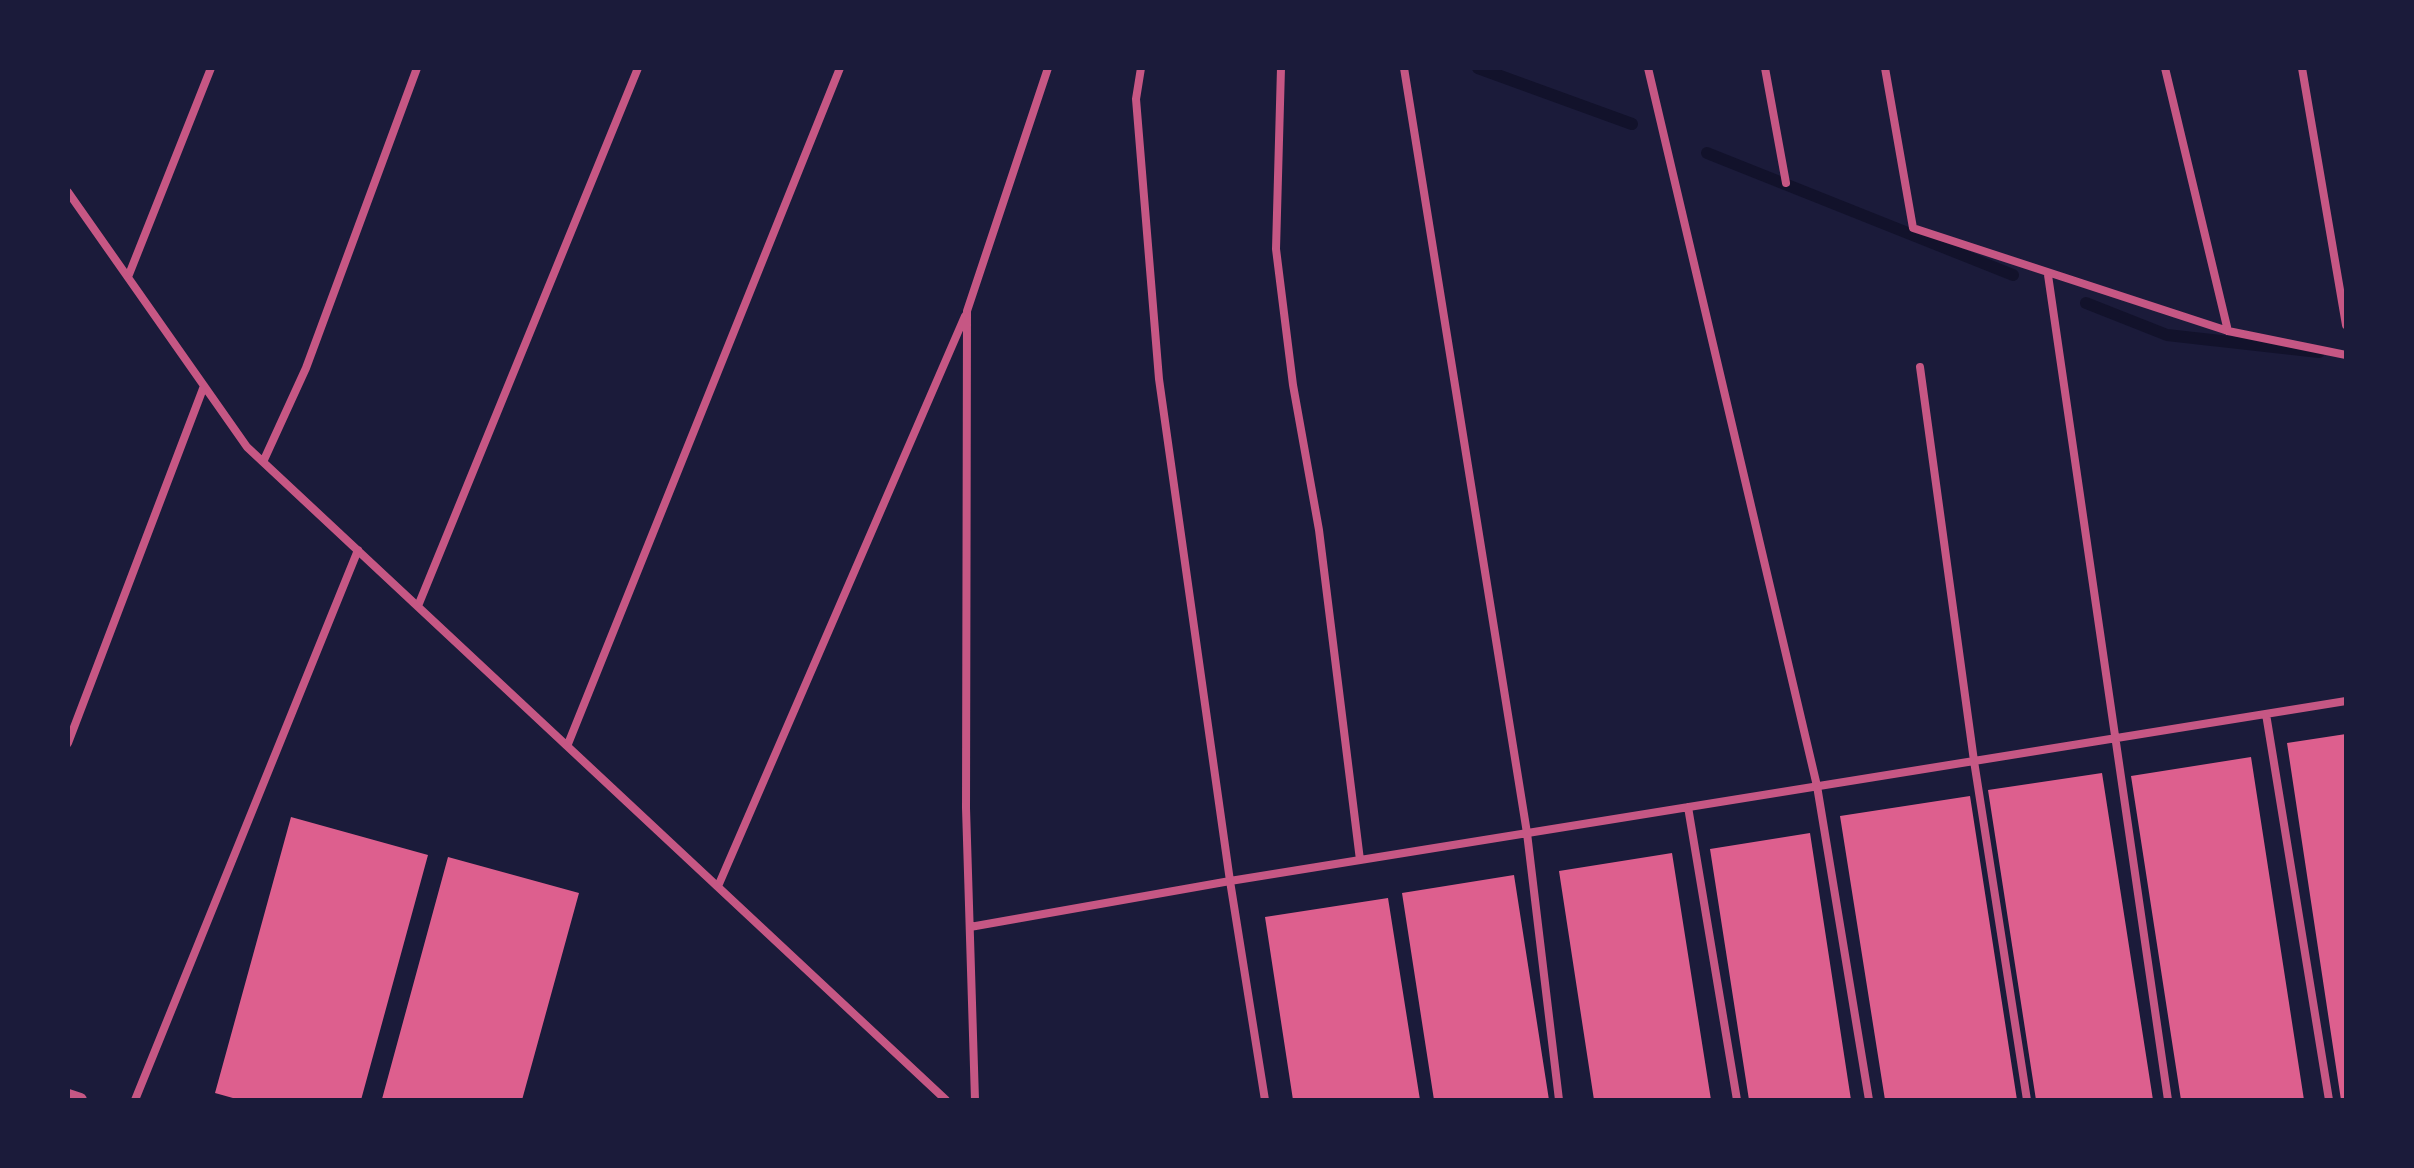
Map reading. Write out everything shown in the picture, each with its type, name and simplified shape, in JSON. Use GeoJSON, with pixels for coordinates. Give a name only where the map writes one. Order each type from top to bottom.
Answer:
{"type":"FeatureCollection","features":[{"type":"Feature","properties":{"kind":"street"},"geometry":{"type":"LineString","coordinates":[[128,277],[211,68]]}},
{"type":"Feature","properties":{"kind":"street"},"geometry":{"type":"LineString","coordinates":[[263,462],[306,368],[417,68]]}},
{"type":"Feature","properties":{"kind":"street"},"geometry":{"type":"LineString","coordinates":[[418,606],[638,68]]}},
{"type":"Feature","properties":{"kind":"street"},"geometry":{"type":"LineString","coordinates":[[568,744],[840,68]]}},
{"type":"Feature","properties":{"kind":"street"},"geometry":{"type":"LineString","coordinates":[[719,884],[967,311],[1048,68]]}},
{"type":"Feature","properties":{"kind":"street"},"geometry":{"type":"LineString","coordinates":[[1141,68],[1136,99],[1159,379],[1230,881],[1265,1100]]}},
{"type":"Feature","properties":{"kind":"street"},"geometry":{"type":"LineString","coordinates":[[1281,68],[1276,249],[1293,385],[1319,530],[1360,860]]}},
{"type":"Feature","properties":{"kind":"street"},"geometry":{"type":"LineString","coordinates":[[1404,68],[1527,833],[1559,1100]]}},
{"type":"Feature","properties":{"kind":"street"},"geometry":{"type":"LineString","coordinates":[[1648,68],[1817,786],[1869,1100]]}},
{"type":"Feature","properties":{"kind":"street"},"geometry":{"type":"LineString","coordinates":[[1765,68],[1786,183]]}},
{"type":"Feature","properties":{"kind":"street"},"geometry":{"type":"LineString","coordinates":[[1885,68],[1913,228],[2048,275],[2228,331],[2346,355]]}},
{"type":"Feature","properties":{"kind":"street"},"geometry":{"type":"LineString","coordinates":[[2165,68],[2228,331]]}},
{"type":"Feature","properties":{"kind":"street"},"geometry":{"type":"LineString","coordinates":[[2302,68],[2346,325]]}},
{"type":"Feature","properties":{"kind":"street"},"geometry":{"type":"LineString","coordinates":[[68,192],[247,447],[719,884],[946,1100]]}},
{"type":"Feature","properties":{"kind":"street"},"geometry":{"type":"LineString","coordinates":[[2048,275],[2168,1100]]}},
{"type":"Feature","properties":{"kind":"street"},"geometry":{"type":"LineString","coordinates":[[967,311],[966,808],[975,1100]]}},
{"type":"Feature","properties":{"kind":"street"},"geometry":{"type":"LineString","coordinates":[[1920,367],[1974,761],[2027,1100]]}},
{"type":"Feature","properties":{"kind":"street"},"geometry":{"type":"LineString","coordinates":[[68,743],[204,386]]}},
{"type":"Feature","properties":{"kind":"street"},"geometry":{"type":"LineString","coordinates":[[135,1100],[358,550]]}},
{"type":"Feature","properties":{"kind":"street"},"geometry":{"type":"LineString","coordinates":[[970,927],[1230,881],[2346,701]]}},
{"type":"Feature","properties":{"kind":"street"},"geometry":{"type":"LineString","coordinates":[[2266,714],[2329,1100]]}},
{"type":"Feature","properties":{"kind":"street"},"geometry":{"type":"LineString","coordinates":[[1688,807],[1737,1100]]}},
{"type":"Feature","properties":{"kind":"building"},"geometry":{"type":"Polygon","coordinates":[[[2346,734],[2346,1100],[2341,1100],[2287,743],[2346,734]]]}},
{"type":"Feature","properties":{"kind":"building"},"geometry":{"type":"Polygon","coordinates":[[[2251,757],[2304,1100],[2181,1100],[2131,776],[2251,757]]]}},
{"type":"Feature","properties":{"kind":"building"},"geometry":{"type":"Polygon","coordinates":[[[2102,773],[2153,1100],[2036,1100],[1988,790],[2102,773]]]}},
{"type":"Feature","properties":{"kind":"building"},"geometry":{"type":"Polygon","coordinates":[[[1970,796],[2017,1100],[1885,1100],[1840,816],[1970,796]]]}},
{"type":"Feature","properties":{"kind":"building"},"geometry":{"type":"Polygon","coordinates":[[[291,817],[428,855],[361,1100],[240,1100],[215,1093],[291,817]]]}},
{"type":"Feature","properties":{"kind":"building"},"geometry":{"type":"Polygon","coordinates":[[[1810,833],[1851,1100],[1749,1100],[1710,849],[1810,833]]]}},
{"type":"Feature","properties":{"kind":"building"},"geometry":{"type":"Polygon","coordinates":[[[1672,853],[1711,1100],[1594,1100],[1559,871],[1672,853]]]}},
{"type":"Feature","properties":{"kind":"building"},"geometry":{"type":"Polygon","coordinates":[[[448,857],[579,893],[522,1100],[382,1099],[448,857]]]}},
{"type":"Feature","properties":{"kind":"building"},"geometry":{"type":"Polygon","coordinates":[[[1514,875],[1549,1100],[1434,1100],[1402,893],[1514,875]]]}},
{"type":"Feature","properties":{"kind":"building"},"geometry":{"type":"Polygon","coordinates":[[[1388,898],[1420,1100],[1293,1100],[1265,917],[1388,898]]]}},
{"type":"Feature","properties":{"kind":"waterway"},"geometry":{"type":"LineString","coordinates":[[1478,68],[1632,124]]}},
{"type":"Feature","properties":{"kind":"waterway"},"geometry":{"type":"LineString","coordinates":[[1707,153],[2013,275]]}},
{"type":"Feature","properties":{"kind":"waterway"},"geometry":{"type":"LineString","coordinates":[[2086,303],[2167,335],[2319,352]]}}]}
